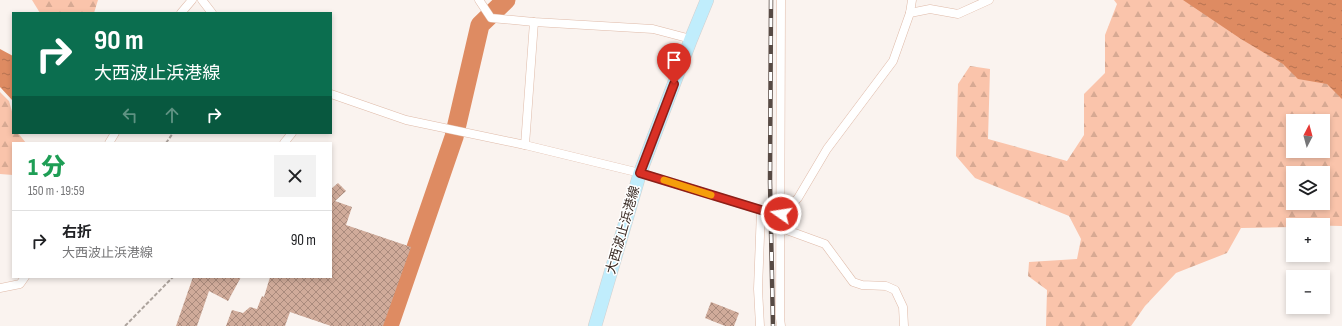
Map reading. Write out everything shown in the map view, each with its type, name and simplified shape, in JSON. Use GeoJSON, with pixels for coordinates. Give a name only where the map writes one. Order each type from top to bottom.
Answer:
{"type":"FeatureCollection","features":[{"type":"Feature","properties":{"kind":"main road","name":"大西波止浜港線"},"geometry":{"type":"LineString","coordinates":[[595,326],[640,173],[707,0]]}},
{"type":"Feature","properties":{"kind":"street"},"geometry":{"type":"LineString","coordinates":[[181,12],[192,0]]}},
{"type":"Feature","properties":{"kind":"street"},"geometry":{"type":"LineString","coordinates":[[202,0],[211,12]]}},
{"type":"Feature","properties":{"kind":"street"},"geometry":{"type":"LineString","coordinates":[[479,0],[491,18],[653,29],[691,39]]}},
{"type":"Feature","properties":{"kind":"street"},"geometry":{"type":"LineString","coordinates":[[781,326],[782,0]]}},
{"type":"Feature","properties":{"kind":"street"},"geometry":{"type":"LineString","coordinates":[[781,214],[798,198],[827,149],[893,61],[910,13],[912,0]]}},
{"type":"Feature","properties":{"kind":"street"},"geometry":{"type":"LineString","coordinates":[[910,13],[930,9],[958,14],[989,0]]}},
{"type":"Feature","properties":{"kind":"street"},"geometry":{"type":"LineString","coordinates":[[525,145],[534,22]]}},
{"type":"Feature","properties":{"kind":"street"},"geometry":{"type":"LineString","coordinates":[[332,94],[406,120],[525,145],[640,173],[761,210],[781,214]]}},
{"type":"Feature","properties":{"kind":"street"},"geometry":{"type":"LineString","coordinates":[[285,142],[291,134]]}},
{"type":"Feature","properties":{"kind":"street"},"geometry":{"type":"LineString","coordinates":[[760,326],[758,289],[761,210]]}},
{"type":"Feature","properties":{"kind":"street"},"geometry":{"type":"LineString","coordinates":[[781,228],[825,244],[853,282],[886,286],[895,290],[904,307],[904,326]]}},
{"type":"Feature","properties":{"kind":"street"},"geometry":{"type":"LineString","coordinates":[[0,288],[20,284],[24,278]]}},
{"type":"Feature","properties":{"kind":"path"},"geometry":{"type":"LineString","coordinates":[[125,326],[172,278]]}},
{"type":"Feature","properties":{"kind":"green space"},"geometry":{"type":"Polygon","coordinates":[[[32,0],[98,0],[94,12],[39,12],[32,0]]]}},
{"type":"Feature","properties":{"kind":"green space"},"geometry":{"type":"Polygon","coordinates":[[[1114,0],[1190,0],[1342,18],[1342,226],[1330,226],[1330,218],[1286,218],[1286,227],[1241,228],[1227,253],[1176,273],[1145,306],[1131,326],[1046,326],[1047,290],[1028,276],[1029,262],[1077,259],[1081,239],[1069,216],[975,178],[956,156],[958,84],[970,66],[990,69],[988,139],[1067,161],[1084,135],[1084,94],[1105,73],[1105,35],[1117,4],[1114,0]]]}},
{"type":"Feature","properties":{"kind":"green space"},"geometry":{"type":"Polygon","coordinates":[[[0,92],[9,101],[12,112],[12,134],[19,134],[25,142],[12,142],[12,175],[0,174],[0,92]]]}},
{"type":"Feature","properties":{"kind":"water"},"geometry":{"type":"Polygon","coordinates":[[[1183,0],[1342,0],[1342,99],[1327,84],[1298,79],[1283,64],[1241,39],[1183,0]]]}},
{"type":"Feature","properties":{"kind":"water"},"geometry":{"type":"Polygon","coordinates":[[[0,49],[12,55],[12,100],[0,87],[0,49]]]}},
{"type":"Feature","properties":{"kind":"building"},"geometry":{"type":"Polygon","coordinates":[[[338,183],[346,191],[335,201],[352,207],[346,225],[411,247],[383,326],[331,326],[290,312],[285,326],[226,326],[232,310],[243,313],[250,307],[257,309],[262,296],[264,297],[270,278],[332,278],[332,188],[338,183]]]}},
{"type":"Feature","properties":{"kind":"building"},"geometry":{"type":"Polygon","coordinates":[[[193,278],[240,278],[228,301],[209,291],[197,326],[176,326],[193,278]]]}},
{"type":"Feature","properties":{"kind":"building"},"geometry":{"type":"Polygon","coordinates":[[[711,302],[739,313],[734,326],[725,326],[705,318],[711,302]]]}},
{"type":"Feature","properties":{"kind":"waterway"},"geometry":{"type":"LineString","coordinates":[[389,326],[454,137],[480,25],[506,0]]}},
{"type":"Feature","properties":{"kind":"railway"},"geometry":{"type":"LineString","coordinates":[[771,0],[770,182],[773,326]]}},
{"type":"Feature","properties":{"kind":"slow traffic"},"geometry":{"type":"LineString","coordinates":[[664,180],[711,195]]}},
{"type":"Feature","properties":{"kind":"route"},"geometry":{"type":"LineString","coordinates":[[674,84],[640,173],[761,210],[781,214]]}}]}
